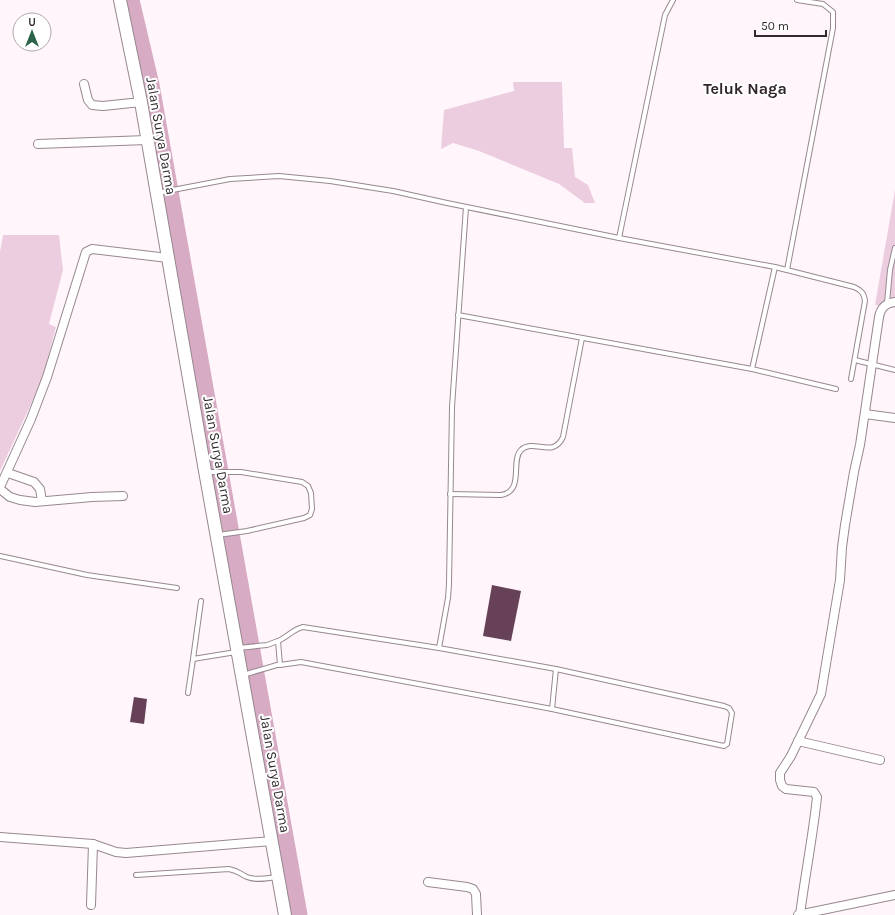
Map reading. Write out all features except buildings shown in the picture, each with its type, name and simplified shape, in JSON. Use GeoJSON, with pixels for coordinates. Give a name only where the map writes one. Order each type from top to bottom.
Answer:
{"type":"FeatureCollection","features":[{"type":"Feature","properties":{"kind":"main road","name":"Jalan Surya Darma"},"geometry":{"type":"LineString","coordinates":[[120,0],[147,140],[159,192],[168,258],[221,535],[241,649],[247,674],[272,841],[285,915]]}},
{"type":"Feature","properties":{"kind":"street"},"geometry":{"type":"LineString","coordinates":[[84,84],[88,100],[92,105],[104,106],[140,102]]}},
{"type":"Feature","properties":{"kind":"street"},"geometry":{"type":"LineString","coordinates":[[38,144],[147,140]]}},
{"type":"Feature","properties":{"kind":"street"},"geometry":{"type":"LineString","coordinates":[[123,496],[42,501],[20,500],[10,497],[0,488],[31,419],[47,377],[86,252],[92,249],[168,258]]}},
{"type":"Feature","properties":{"kind":"street"},"geometry":{"type":"LineString","coordinates":[[891,302],[880,312],[865,414],[845,525],[840,580],[821,694],[798,741],[780,773],[780,780],[782,786],[786,789],[814,792],[817,797],[813,833],[799,915],[895,895]]}},
{"type":"Feature","properties":{"kind":"street"},"geometry":{"type":"LineString","coordinates":[[865,414],[895,418]]}},
{"type":"Feature","properties":{"kind":"street"},"geometry":{"type":"LineString","coordinates":[[8,473],[34,482],[40,489],[42,501]]}},
{"type":"Feature","properties":{"kind":"street"},"geometry":{"type":"LineString","coordinates":[[798,741],[880,760]]}},
{"type":"Feature","properties":{"kind":"street"},"geometry":{"type":"LineString","coordinates":[[0,837],[93,844],[116,852],[126,853],[272,841]]}},
{"type":"Feature","properties":{"kind":"street"},"geometry":{"type":"LineString","coordinates":[[91,905],[93,844]]}},
{"type":"Feature","properties":{"kind":"street"},"geometry":{"type":"LineString","coordinates":[[428,882],[473,889],[476,894],[477,915]]}},
{"type":"Feature","properties":{"kind":"lane"},"geometry":{"type":"LineString","coordinates":[[619,238],[665,15],[673,0]]}},
{"type":"Feature","properties":{"kind":"lane"},"geometry":{"type":"LineString","coordinates":[[787,270],[833,28],[833,12],[823,4],[797,0]]}},
{"type":"Feature","properties":{"kind":"lane"},"geometry":{"type":"LineString","coordinates":[[159,192],[230,179],[279,176],[330,180],[386,189],[619,238],[775,267],[854,287],[862,292],[865,301],[851,379]]}},
{"type":"Feature","properties":{"kind":"lane"},"geometry":{"type":"LineString","coordinates":[[439,648],[448,591],[452,406],[466,207]]}},
{"type":"Feature","properties":{"kind":"lane"},"geometry":{"type":"LineString","coordinates":[[891,302],[890,270],[895,248]]}},
{"type":"Feature","properties":{"kind":"lane"},"geometry":{"type":"LineString","coordinates":[[752,369],[775,267]]}},
{"type":"Feature","properties":{"kind":"lane"},"geometry":{"type":"LineString","coordinates":[[458,315],[752,369],[836,389]]}},
{"type":"Feature","properties":{"kind":"lane"},"geometry":{"type":"LineString","coordinates":[[450,494],[508,494],[512,491],[515,481],[519,454],[521,450],[526,447],[537,446],[549,448],[557,446],[561,443],[582,338]]}},
{"type":"Feature","properties":{"kind":"lane"},"geometry":{"type":"LineString","coordinates":[[855,360],[895,370]]}},
{"type":"Feature","properties":{"kind":"lane"},"geometry":{"type":"LineString","coordinates":[[208,472],[241,472],[302,482],[308,486],[311,493],[312,509],[310,515],[304,518],[247,531],[221,535]]}},
{"type":"Feature","properties":{"kind":"lane"},"geometry":{"type":"LineString","coordinates":[[0,556],[87,575],[177,588]]}},
{"type":"Feature","properties":{"kind":"lane"},"geometry":{"type":"LineString","coordinates":[[188,693],[194,659],[201,600]]}},
{"type":"Feature","properties":{"kind":"lane"},"geometry":{"type":"LineString","coordinates":[[194,659],[267,645],[284,639],[292,631],[303,627],[439,648],[556,669],[724,706],[729,708],[732,714],[727,744],[724,746],[552,709],[302,662],[279,665],[247,674]]}},
{"type":"Feature","properties":{"kind":"lane"},"geometry":{"type":"LineString","coordinates":[[278,641],[279,665]]}},
{"type":"Feature","properties":{"kind":"lane"},"geometry":{"type":"LineString","coordinates":[[552,709],[556,669]]}},
{"type":"Feature","properties":{"kind":"lane"},"geometry":{"type":"LineString","coordinates":[[136,875],[229,869],[240,872],[248,878],[258,879],[278,877]]}},
{"type":"Feature","properties":{"kind":"shaded area"},"geometry":{"type":"Polygon","coordinates":[[[513,82],[562,82],[564,148],[572,148],[575,177],[588,185],[595,203],[585,203],[559,184],[479,151],[453,143],[441,149],[444,110],[514,91],[513,82]]]}},
{"type":"Feature","properties":{"kind":"shaded area"},"geometry":{"type":"Polygon","coordinates":[[[895,190],[895,308],[875,305],[895,190]]]}},
{"type":"Feature","properties":{"kind":"shaded area"},"geometry":{"type":"Polygon","coordinates":[[[3,235],[59,235],[63,270],[49,324],[56,327],[42,380],[0,471],[0,252],[3,235]]]}},
{"type":"Feature","properties":{"kind":"waterway"},"geometry":{"type":"LineString","coordinates":[[131,0],[151,85],[299,915]]}},
{"type":"Feature","properties":{"kind":"district","name":"Teluk Naga"},"geometry":{"type":"Point","coordinates":[745,88]}}]}
